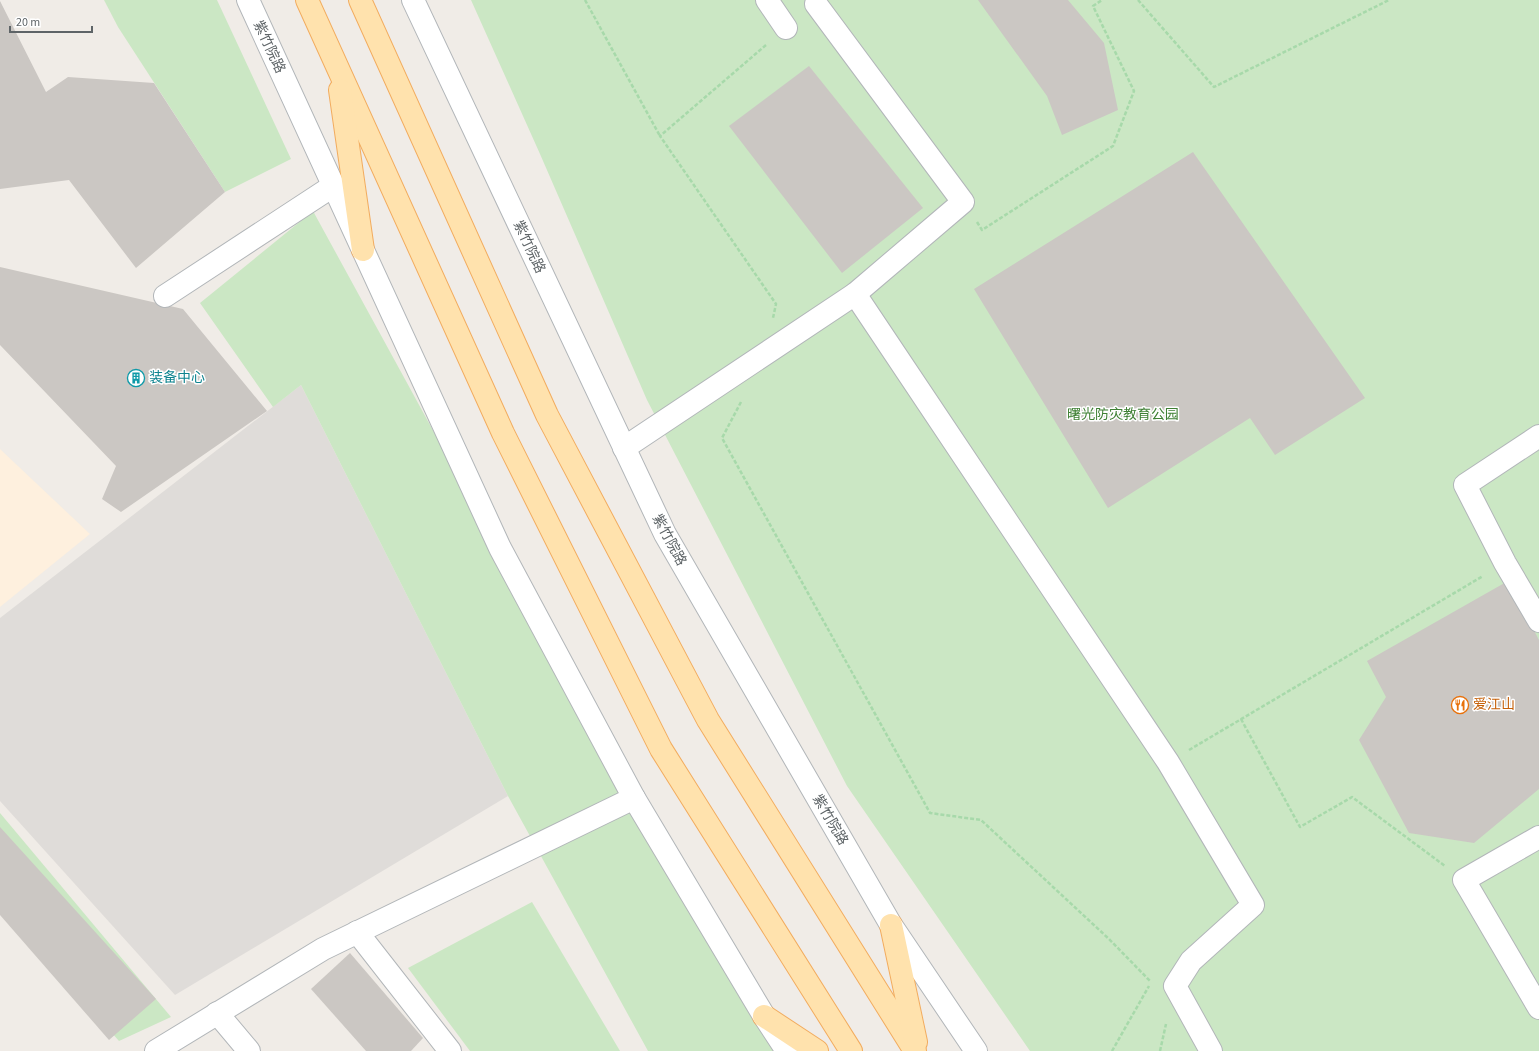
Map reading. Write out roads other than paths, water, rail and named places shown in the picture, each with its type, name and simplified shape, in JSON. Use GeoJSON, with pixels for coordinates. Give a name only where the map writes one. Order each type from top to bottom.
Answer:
{"type":"FeatureCollection","features":[{"type":"Feature","properties":{"kind":"main road"},"geometry":{"type":"LineString","coordinates":[[307,0],[503,433],[661,750],[851,1051]]}},
{"type":"Feature","properties":{"kind":"main road"},"geometry":{"type":"LineString","coordinates":[[360,0],[547,415],[708,720],[916,1051]]}},
{"type":"Feature","properties":{"kind":"main road"},"geometry":{"type":"LineString","coordinates":[[336,66],[363,250]]}},
{"type":"Feature","properties":{"kind":"main road"},"geometry":{"type":"LineString","coordinates":[[891,925],[916,1051]]}},
{"type":"Feature","properties":{"kind":"main road"},"geometry":{"type":"LineString","coordinates":[[764,1016],[817,1051]]}},
{"type":"Feature","properties":{"kind":"street","name":"紫竹院路"},"geometry":{"type":"LineString","coordinates":[[248,0],[500,548],[634,798],[764,1016],[787,1051]]}},
{"type":"Feature","properties":{"kind":"street","name":"紫竹院路"},"geometry":{"type":"LineString","coordinates":[[413,0],[664,534],[891,925],[976,1051]]}},
{"type":"Feature","properties":{"kind":"street"},"geometry":{"type":"LineString","coordinates":[[767,0],[786,28]]}},
{"type":"Feature","properties":{"kind":"street"},"geometry":{"type":"LineString","coordinates":[[624,448],[855,294],[963,202],[816,4]]}},
{"type":"Feature","properties":{"kind":"street"},"geometry":{"type":"LineString","coordinates":[[164,296],[333,186]]}},
{"type":"Feature","properties":{"kind":"street"},"geometry":{"type":"LineString","coordinates":[[855,294],[1168,762],[1253,905],[1191,961],[1175,986],[1211,1051]]}},
{"type":"Feature","properties":{"kind":"street"},"geometry":{"type":"LineString","coordinates":[[1539,436],[1465,485],[1505,563],[1539,621]]}},
{"type":"Feature","properties":{"kind":"street"},"geometry":{"type":"LineString","coordinates":[[156,1051],[322,949],[634,798]]}},
{"type":"Feature","properties":{"kind":"street"},"geometry":{"type":"LineString","coordinates":[[1539,837],[1464,880],[1539,1008]]}},
{"type":"Feature","properties":{"kind":"street"},"geometry":{"type":"LineString","coordinates":[[357,932],[450,1051]]}},
{"type":"Feature","properties":{"kind":"street"},"geometry":{"type":"LineString","coordinates":[[217,1013],[249,1051]]}},
{"type":"Feature","properties":{"kind":"place","name":"装备中心"},"geometry":{"type":"Point","coordinates":[136,378]}},
{"type":"Feature","properties":{"kind":"place","name":"爱江山"},"geometry":{"type":"Point","coordinates":[1460,705]}},
{"type":"Feature","properties":{"kind":"park label","name":"曙光防灾教育公园"},"geometry":{"type":"Point","coordinates":[1123,415]}}]}
